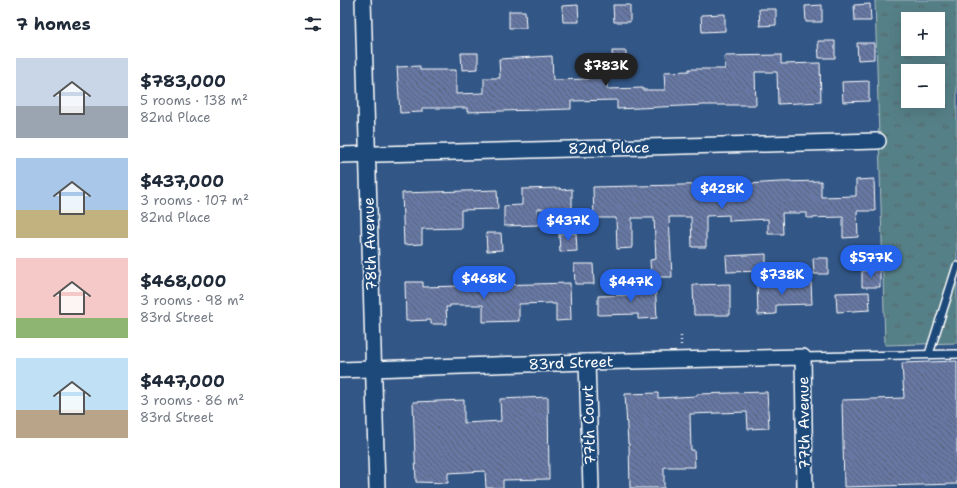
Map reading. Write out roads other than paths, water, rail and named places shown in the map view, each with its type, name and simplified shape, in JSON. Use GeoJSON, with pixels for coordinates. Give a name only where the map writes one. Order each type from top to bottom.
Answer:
{"type":"FeatureCollection","features":[{"type":"Feature","properties":{"kind":"street","name":"78th Avenue"},"geometry":{"type":"LineString","coordinates":[[363,0],[377,488]]}},
{"type":"Feature","properties":{"kind":"street","name":"82nd Place"},"geometry":{"type":"LineString","coordinates":[[340,155],[878,141]]}},
{"type":"Feature","properties":{"kind":"street","name":"83rd Street"},"geometry":{"type":"LineString","coordinates":[[340,370],[803,357]]}},
{"type":"Feature","properties":{"kind":"street","name":"77th Avenue"},"geometry":{"type":"LineString","coordinates":[[803,357],[805,488]]}},
{"type":"Feature","properties":{"kind":"street","name":"77th Court"},"geometry":{"type":"LineString","coordinates":[[587,362],[591,488]]}},
{"type":"Feature","properties":{"kind":"lane"},"geometry":{"type":"LineString","coordinates":[[929,354],[957,266]]}},
{"type":"Feature","properties":{"kind":"lane"},"geometry":{"type":"LineString","coordinates":[[803,357],[957,354]]}}]}
